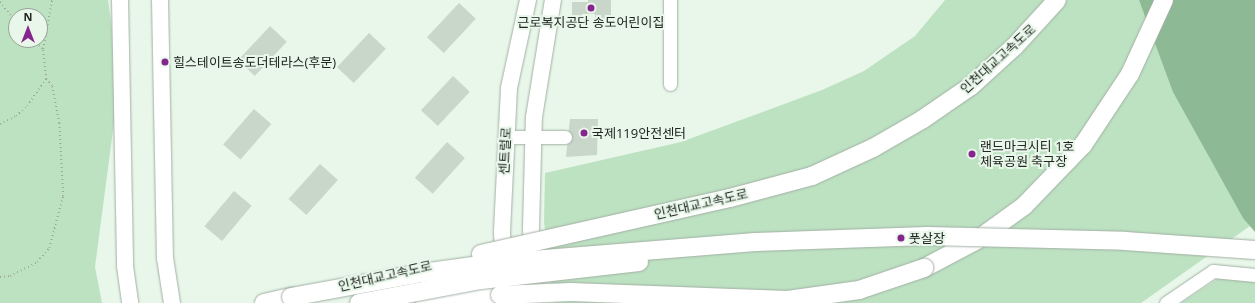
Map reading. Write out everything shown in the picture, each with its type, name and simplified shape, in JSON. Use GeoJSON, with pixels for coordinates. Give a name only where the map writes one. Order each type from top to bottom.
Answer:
{"type":"FeatureCollection","features":[{"type":"Feature","properties":{"kind":"highway","name":"인천대교고속도로"},"geometry":{"type":"LineString","coordinates":[[264,303],[730,198],[812,176],[873,148],[923,119],[971,86],[1015,46],[1057,0]]}},
{"type":"Feature","properties":{"kind":"highway"},"geometry":{"type":"LineString","coordinates":[[425,303],[500,295],[571,292],[787,300],[859,290],[924,268],[977,240],[1024,206],[1078,150],[1130,74],[1164,0]]}},
{"type":"Feature","properties":{"kind":"highway","name":"인천대교고속도로"},"geometry":{"type":"LineString","coordinates":[[291,297],[422,272],[495,263],[755,242],[942,236],[1125,240],[1255,250]]}},
{"type":"Feature","properties":{"kind":"highway","name":"인천대교고속도로"},"geometry":{"type":"LineString","coordinates":[[359,303],[413,291],[488,279],[679,258],[817,248],[1011,245],[1255,256]]}},
{"type":"Feature","properties":{"kind":"main road"},"geometry":{"type":"LineString","coordinates":[[120,0],[125,266],[130,303]]}},
{"type":"Feature","properties":{"kind":"main road"},"geometry":{"type":"LineString","coordinates":[[160,0],[165,258],[172,303]]}},
{"type":"Feature","properties":{"kind":"main road","name":"센트럴로"},"geometry":{"type":"LineString","coordinates":[[507,303],[502,231],[505,137],[509,88],[528,0]]}},
{"type":"Feature","properties":{"kind":"main road"},"geometry":{"type":"LineString","coordinates":[[535,303],[531,228],[535,109],[553,0]]}},
{"type":"Feature","properties":{"kind":"street"},"geometry":{"type":"LineString","coordinates":[[670,0],[670,84]]}},
{"type":"Feature","properties":{"kind":"street"},"geometry":{"type":"LineString","coordinates":[[505,137],[565,137]]}},
{"type":"Feature","properties":{"kind":"street"},"geometry":{"type":"LineString","coordinates":[[1166,303],[1213,271],[1255,275]]}},
{"type":"Feature","properties":{"kind":"path"},"geometry":{"type":"LineString","coordinates":[[0,277],[10,276],[37,262],[49,248],[57,225],[63,196],[63,164],[52,86],[46,79],[43,49],[52,0]]}},
{"type":"Feature","properties":{"kind":"path"},"geometry":{"type":"LineString","coordinates":[[0,2],[8,12]]}},
{"type":"Feature","properties":{"kind":"path"},"geometry":{"type":"LineString","coordinates":[[0,124],[16,116],[27,106],[46,79]]}},
{"type":"Feature","properties":{"kind":"shaded area"},"geometry":{"type":"Polygon","coordinates":[[[0,0],[108,0],[112,29],[115,115],[95,267],[102,303],[0,303],[0,0]]]}},
{"type":"Feature","properties":{"kind":"shaded area"},"geometry":{"type":"Polygon","coordinates":[[[945,0],[1139,0],[1210,159],[1250,226],[1141,303],[553,303],[544,221],[545,173],[681,142],[822,90],[864,71],[915,36],[945,0]]]}},
{"type":"Feature","properties":{"kind":"shaded area"},"geometry":{"type":"Polygon","coordinates":[[[1139,0],[1255,0],[1255,232],[1243,218],[1173,92],[1139,0]]]}},
{"type":"Feature","properties":{"kind":"shaded area"},"geometry":{"type":"Polygon","coordinates":[[[1229,271],[1255,272],[1255,303],[1181,303],[1229,271]]]}},
{"type":"Feature","properties":{"kind":"building","name":"근로복지공단 송도어린이집"},"geometry":{"type":"Polygon","coordinates":[[[588,0],[611,0],[611,22],[595,22],[595,14],[582,14],[582,19],[572,19],[572,2],[588,2],[588,0]]]}},
{"type":"Feature","properties":{"kind":"building"},"geometry":{"type":"Polygon","coordinates":[[[459,3],[476,19],[444,53],[427,37],[459,3]]]}},
{"type":"Feature","properties":{"kind":"building"},"geometry":{"type":"Polygon","coordinates":[[[270,26],[287,42],[255,76],[238,60],[270,26]]]}},
{"type":"Feature","properties":{"kind":"building"},"geometry":{"type":"Polygon","coordinates":[[[369,33],[386,49],[354,83],[337,67],[369,33]]]}},
{"type":"Feature","properties":{"kind":"building"},"geometry":{"type":"Polygon","coordinates":[[[453,76],[470,92],[438,126],[421,110],[453,76]]]}},
{"type":"Feature","properties":{"kind":"building"},"geometry":{"type":"Polygon","coordinates":[[[254,109],[271,124],[241,160],[223,144],[254,109]]]}},
{"type":"Feature","properties":{"kind":"building","name":"국제119안전센터"},"geometry":{"type":"Polygon","coordinates":[[[570,119],[598,119],[597,155],[566,157],[570,119]]]}},
{"type":"Feature","properties":{"kind":"building"},"geometry":{"type":"Polygon","coordinates":[[[447,142],[465,158],[433,194],[415,178],[447,142]]]}},
{"type":"Feature","properties":{"kind":"building"},"geometry":{"type":"Polygon","coordinates":[[[320,164],[338,180],[306,215],[289,199],[320,164]]]}},
{"type":"Feature","properties":{"kind":"building"},"geometry":{"type":"Polygon","coordinates":[[[234,191],[252,206],[222,241],[204,226],[234,191]]]}},
{"type":"Feature","properties":{"kind":"place","name":"근로복지공단 송도어린이집"},"geometry":{"type":"Point","coordinates":[591,8]}},
{"type":"Feature","properties":{"kind":"place","name":"힐스테이트송도더테라스(후문)"},"geometry":{"type":"Point","coordinates":[165,62]}},
{"type":"Feature","properties":{"kind":"place","name":"국제119안전센터"},"geometry":{"type":"Point","coordinates":[584,133]}},
{"type":"Feature","properties":{"kind":"place","name":"랜드마크시티 1호 체육공원 축구장"},"geometry":{"type":"Point","coordinates":[972,154]}},
{"type":"Feature","properties":{"kind":"place","name":"풋살장"},"geometry":{"type":"Point","coordinates":[901,238]}}]}
